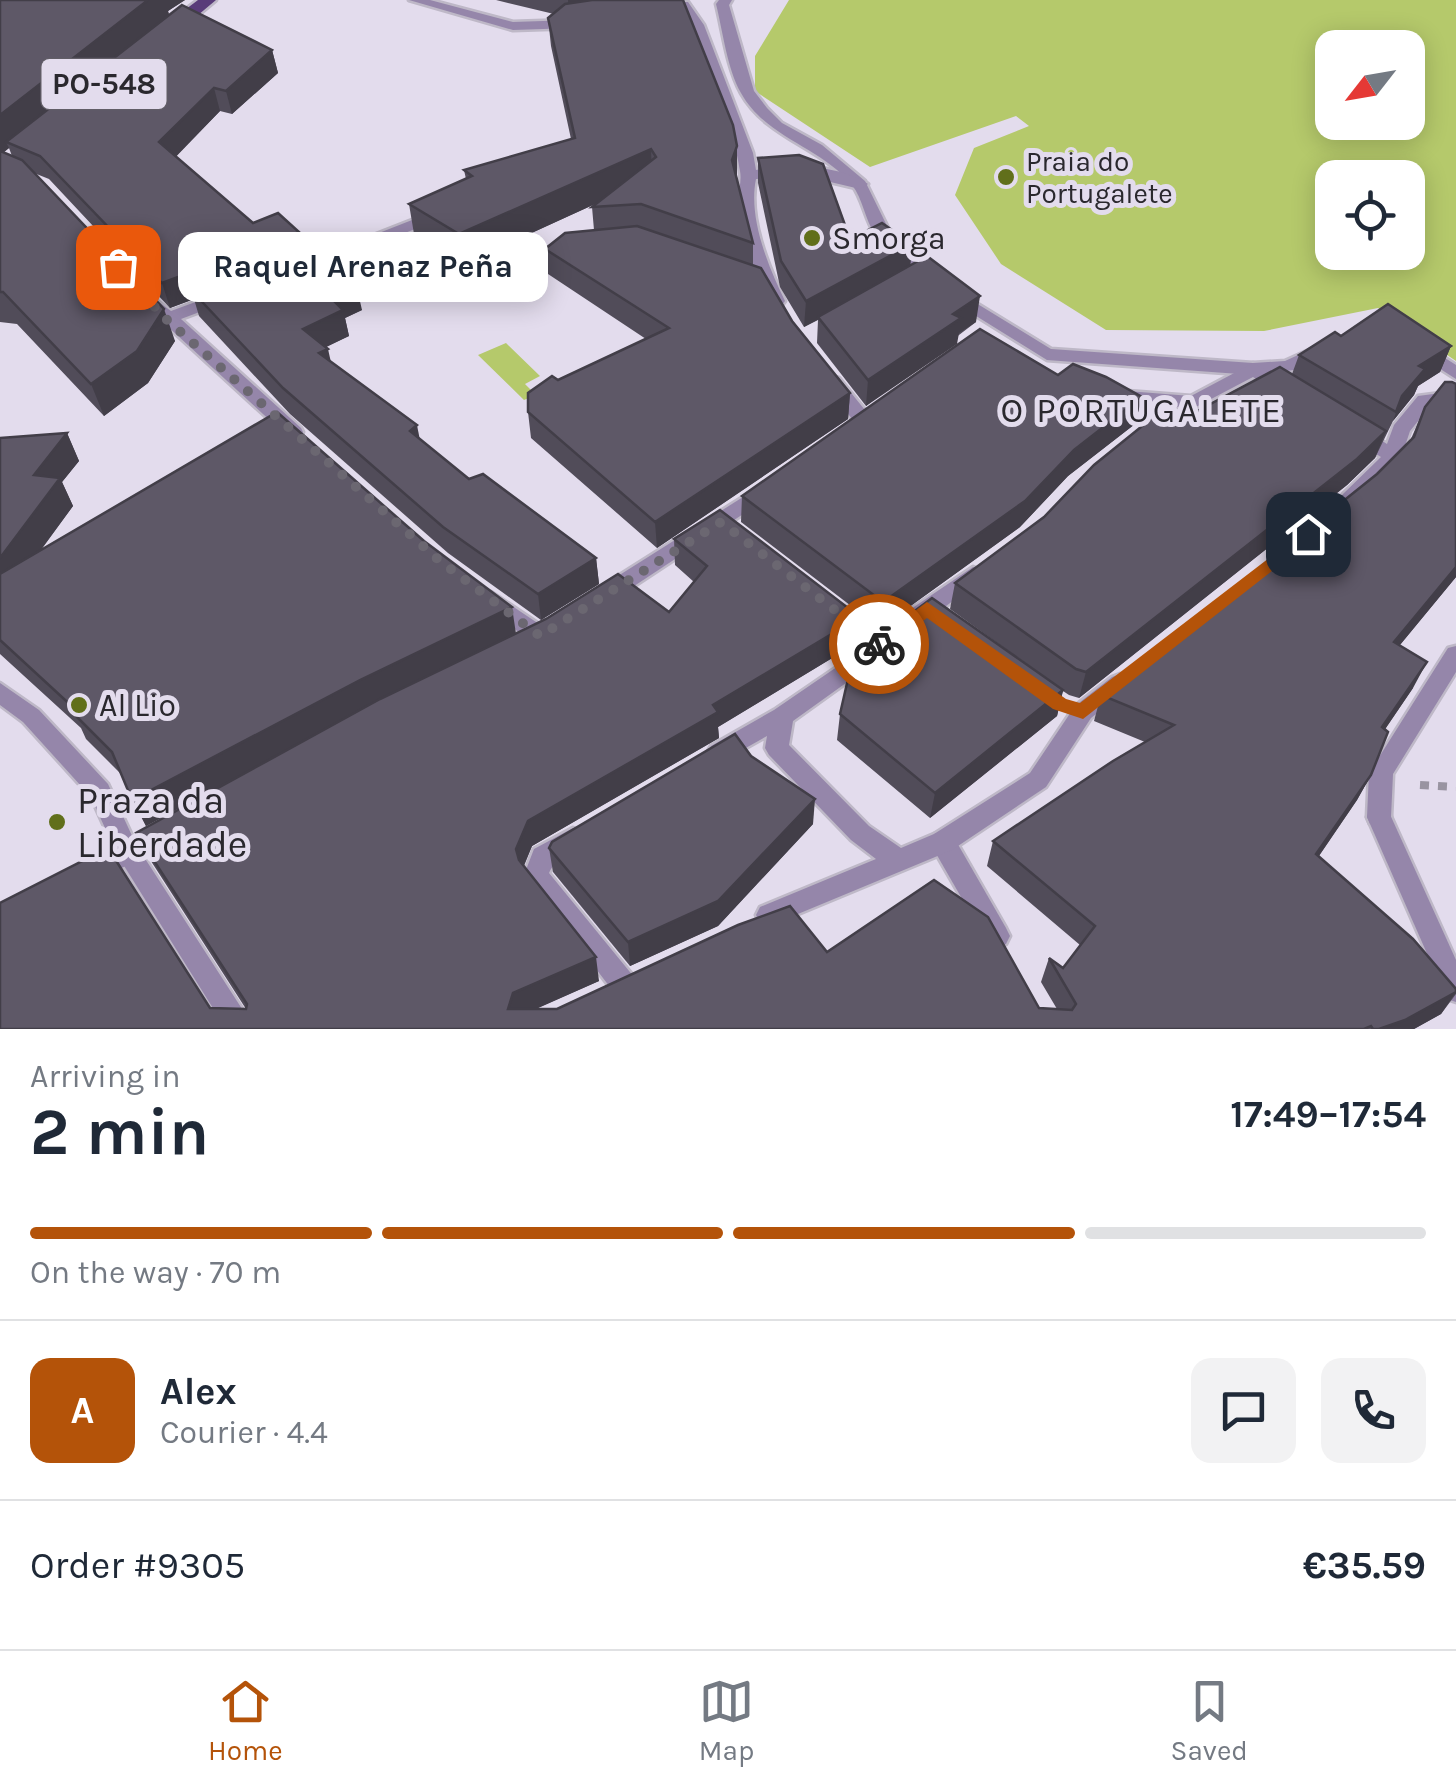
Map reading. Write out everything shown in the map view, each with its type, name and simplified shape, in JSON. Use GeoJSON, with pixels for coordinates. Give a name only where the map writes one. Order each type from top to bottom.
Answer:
{"type":"FeatureCollection","features":[{"type":"Feature","properties":{"kind":"main road","name":"PO-548"},"geometry":{"type":"LineString","coordinates":[[152,44],[208,0]]}},
{"type":"Feature","properties":{"kind":"street"},"geometry":{"type":"LineString","coordinates":[[415,0],[513,26],[552,27],[591,21]]}},
{"type":"Feature","properties":{"kind":"street"},"geometry":{"type":"LineString","coordinates":[[726,0],[722,4],[731,46],[747,91],[777,126],[817,148],[860,184],[883,234],[920,276],[1046,354],[1253,369],[1288,366],[1326,347]]}},
{"type":"Feature","properties":{"kind":"street"},"geometry":{"type":"LineString","coordinates":[[666,8],[685,3],[698,25],[745,153],[750,176],[744,189],[769,288],[783,315]]}},
{"type":"Feature","properties":{"kind":"street"},"geometry":{"type":"LineString","coordinates":[[750,176],[775,169],[812,170],[860,184]]}},
{"type":"Feature","properties":{"kind":"street"},"geometry":{"type":"LineString","coordinates":[[292,270],[435,216]]}},
{"type":"Feature","properties":{"kind":"street"},"geometry":{"type":"LineString","coordinates":[[130,280],[166,319],[310,446]]}},
{"type":"Feature","properties":{"kind":"street"},"geometry":{"type":"LineString","coordinates":[[751,280],[769,288]]}},
{"type":"Feature","properties":{"kind":"street"},"geometry":{"type":"LineString","coordinates":[[166,319],[238,291]]}},
{"type":"Feature","properties":{"kind":"street"},"geometry":{"type":"LineString","coordinates":[[1410,340],[1456,373]]}},
{"type":"Feature","properties":{"kind":"street"},"geometry":{"type":"LineString","coordinates":[[1017,362],[1050,377]]}},
{"type":"Feature","properties":{"kind":"street"},"geometry":{"type":"LineString","coordinates":[[821,367],[863,419]]}},
{"type":"Feature","properties":{"kind":"street"},"geometry":{"type":"LineString","coordinates":[[1253,369],[1300,398]]}},
{"type":"Feature","properties":{"kind":"street"},"geometry":{"type":"LineString","coordinates":[[1162,420],[1253,369]]}},
{"type":"Feature","properties":{"kind":"street"},"geometry":{"type":"LineString","coordinates":[[1087,388],[1124,398],[1194,402]]}},
{"type":"Feature","properties":{"kind":"street"},"geometry":{"type":"LineString","coordinates":[[1328,516],[1393,456],[1401,429],[1426,400],[1456,398]]}},
{"type":"Feature","properties":{"kind":"street"},"geometry":{"type":"LineString","coordinates":[[1331,418],[1393,456]]}},
{"type":"Feature","properties":{"kind":"street"},"geometry":{"type":"LineString","coordinates":[[589,605],[728,528],[784,476]]}},
{"type":"Feature","properties":{"kind":"street"},"geometry":{"type":"LineString","coordinates":[[696,766],[782,716],[935,614],[986,567]]}},
{"type":"Feature","properties":{"kind":"street"},"geometry":{"type":"LineString","coordinates":[[468,582],[540,635]]}},
{"type":"Feature","properties":{"kind":"street"},"geometry":{"type":"LineString","coordinates":[[823,601],[882,646]]}},
{"type":"Feature","properties":{"kind":"street"},"geometry":{"type":"LineString","coordinates":[[1456,654],[1381,773],[1378,817],[1456,990]]}},
{"type":"Feature","properties":{"kind":"street"},"geometry":{"type":"LineString","coordinates":[[753,924],[896,859],[943,842],[1038,780],[1083,712],[1142,666]]}},
{"type":"Feature","properties":{"kind":"street"},"geometry":{"type":"LineString","coordinates":[[0,692],[32,716],[100,791],[128,854],[241,1029]]}},
{"type":"Feature","properties":{"kind":"street"},"geometry":{"type":"LineString","coordinates":[[1059,704],[1083,712]]}},
{"type":"Feature","properties":{"kind":"street"},"geometry":{"type":"LineString","coordinates":[[782,716],[777,748],[860,832],[896,859]]}},
{"type":"Feature","properties":{"kind":"street"},"geometry":{"type":"LineString","coordinates":[[96,870],[178,826]]}},
{"type":"Feature","properties":{"kind":"street"},"geometry":{"type":"LineString","coordinates":[[594,827],[543,857],[536,876],[625,986]]}},
{"type":"Feature","properties":{"kind":"street"},"geometry":{"type":"LineString","coordinates":[[943,842],[1011,961]]}},
{"type":"Feature","properties":{"kind":"shaded area"},"geometry":{"type":"Polygon","coordinates":[[[789,0],[1456,0],[1456,361],[1378,308],[1264,331],[1106,330],[1001,264],[955,195],[974,148],[1029,126],[1016,116],[870,167],[755,91],[755,56],[789,0]]]}},
{"type":"Feature","properties":{"kind":"shaded area"},"geometry":{"type":"Polygon","coordinates":[[[506,343],[540,376],[525,384],[536,395],[524,400],[478,355],[506,343]]]}},
{"type":"Feature","properties":{"kind":"building"},"geometry":{"type":"Polygon","coordinates":[[[0,0],[148,0],[0,115],[0,0]]]}},
{"type":"Feature","properties":{"kind":"building"},"geometry":{"type":"Polygon","coordinates":[[[592,0],[683,0],[733,125],[737,146],[732,160],[753,243],[641,204],[592,207],[656,157],[651,149],[459,234],[409,204],[472,176],[464,170],[575,138],[548,18],[565,4],[592,0]]]}},
{"type":"Feature","properties":{"kind":"building"},"geometry":{"type":"Polygon","coordinates":[[[182,5],[272,50],[226,91],[214,88],[159,142],[253,223],[278,213],[299,232],[162,283],[40,156],[6,142],[182,5]]]}},
{"type":"Feature","properties":{"kind":"building"},"geometry":{"type":"Polygon","coordinates":[[[0,151],[22,160],[164,309],[137,351],[91,384],[0,292],[0,151]]]}},
{"type":"Feature","properties":{"kind":"building"},"geometry":{"type":"Polygon","coordinates":[[[799,155],[823,164],[850,239],[882,223],[912,244],[806,301],[781,261],[758,158],[799,155]]]}},
{"type":"Feature","properties":{"kind":"building"},"geometry":{"type":"Polygon","coordinates":[[[637,226],[761,268],[792,321],[850,393],[655,522],[528,412],[528,393],[552,376],[558,380],[669,328],[545,249],[565,233],[637,226]]]}},
{"type":"Feature","properties":{"kind":"building"},"geometry":{"type":"Polygon","coordinates":[[[313,244],[356,284],[329,296],[343,310],[303,329],[328,349],[319,353],[417,425],[410,431],[469,479],[483,474],[596,558],[538,594],[443,527],[283,388],[191,290],[313,244]]]}},
{"type":"Feature","properties":{"kind":"building"},"geometry":{"type":"Polygon","coordinates":[[[927,256],[980,296],[953,314],[961,318],[868,380],[818,317],[927,256]]]}},
{"type":"Feature","properties":{"kind":"building"},"geometry":{"type":"Polygon","coordinates":[[[1388,304],[1451,346],[1419,366],[1425,369],[1402,396],[1396,412],[1299,355],[1335,332],[1341,336],[1388,304]]]}},
{"type":"Feature","properties":{"kind":"building"},"geometry":{"type":"Polygon","coordinates":[[[980,329],[1058,375],[1073,364],[1142,397],[1074,450],[1025,501],[883,602],[742,496],[980,329]]]}},
{"type":"Feature","properties":{"kind":"building"},"geometry":{"type":"Polygon","coordinates":[[[1280,367],[1386,431],[1357,459],[1086,672],[1076,669],[955,583],[1044,517],[1094,465],[1162,410],[1180,420],[1280,367]]]}},
{"type":"Feature","properties":{"kind":"building"},"geometry":{"type":"Polygon","coordinates":[[[1445,382],[1456,384],[1456,567],[1394,642],[1427,662],[1382,727],[1388,732],[1371,775],[1316,854],[1413,939],[1456,989],[1405,1020],[1379,1029],[0,1029],[0,903],[108,848],[210,1008],[246,1009],[247,1004],[136,833],[380,699],[546,619],[618,574],[669,612],[707,566],[674,539],[720,510],[860,617],[713,705],[718,712],[528,821],[516,849],[519,860],[596,957],[513,993],[508,1009],[557,1009],[738,925],[790,906],[827,952],[934,880],[988,917],[1039,1008],[1072,1010],[1076,1004],[1049,958],[1063,968],[1095,926],[993,841],[1174,725],[1101,695],[1377,474],[1414,437],[1425,407],[1445,382]]]}},
{"type":"Feature","properties":{"kind":"building"},"geometry":{"type":"Polygon","coordinates":[[[277,412],[424,541],[512,607],[360,680],[132,800],[112,752],[72,712],[76,710],[0,640],[0,574],[277,412]]]}},
{"type":"Feature","properties":{"kind":"building"},"geometry":{"type":"Polygon","coordinates":[[[67,433],[34,475],[60,478],[0,558],[0,438],[67,433]]]}},
{"type":"Feature","properties":{"kind":"building"},"geometry":{"type":"Polygon","coordinates":[[[932,598],[1063,690],[935,793],[840,714],[853,657],[932,598]]]}},
{"type":"Feature","properties":{"kind":"building"},"geometry":{"type":"Polygon","coordinates":[[[735,734],[751,756],[815,799],[718,901],[628,942],[549,848],[552,842],[735,734]]]}},
{"type":"Feature","properties":{"kind":"way so far"},"geometry":{"type":"LineString","coordinates":[[118,267],[166,319],[440,561],[540,636],[721,522],[879,644]]}},
{"type":"Feature","properties":{"kind":"place","name":"Praia do Portugalete"},"geometry":{"type":"Point","coordinates":[1006,177]}},
{"type":"Feature","properties":{"kind":"place","name":"Smorga"},"geometry":{"type":"Point","coordinates":[812,238]}},
{"type":"Feature","properties":{"kind":"place","name":"Raquel Arenaz Peña"},"geometry":{"type":"Point","coordinates":[118,267]}},
{"type":"Feature","properties":{"kind":"place","name":"Al Lio"},"geometry":{"type":"Point","coordinates":[79,705]}},
{"type":"Feature","properties":{"kind":"place","name":"Praza da Liberdade"},"geometry":{"type":"Point","coordinates":[57,822]}},
{"type":"Feature","properties":{"kind":"district","name":"O PORTUGALETE"},"geometry":{"type":"Point","coordinates":[1142,410]}},
{"type":"Feature","properties":{"kind":"route"},"geometry":{"type":"LineString","coordinates":[[879,644],[882,646],[927,608],[1059,704],[1083,712],[1308,534]]}}]}
